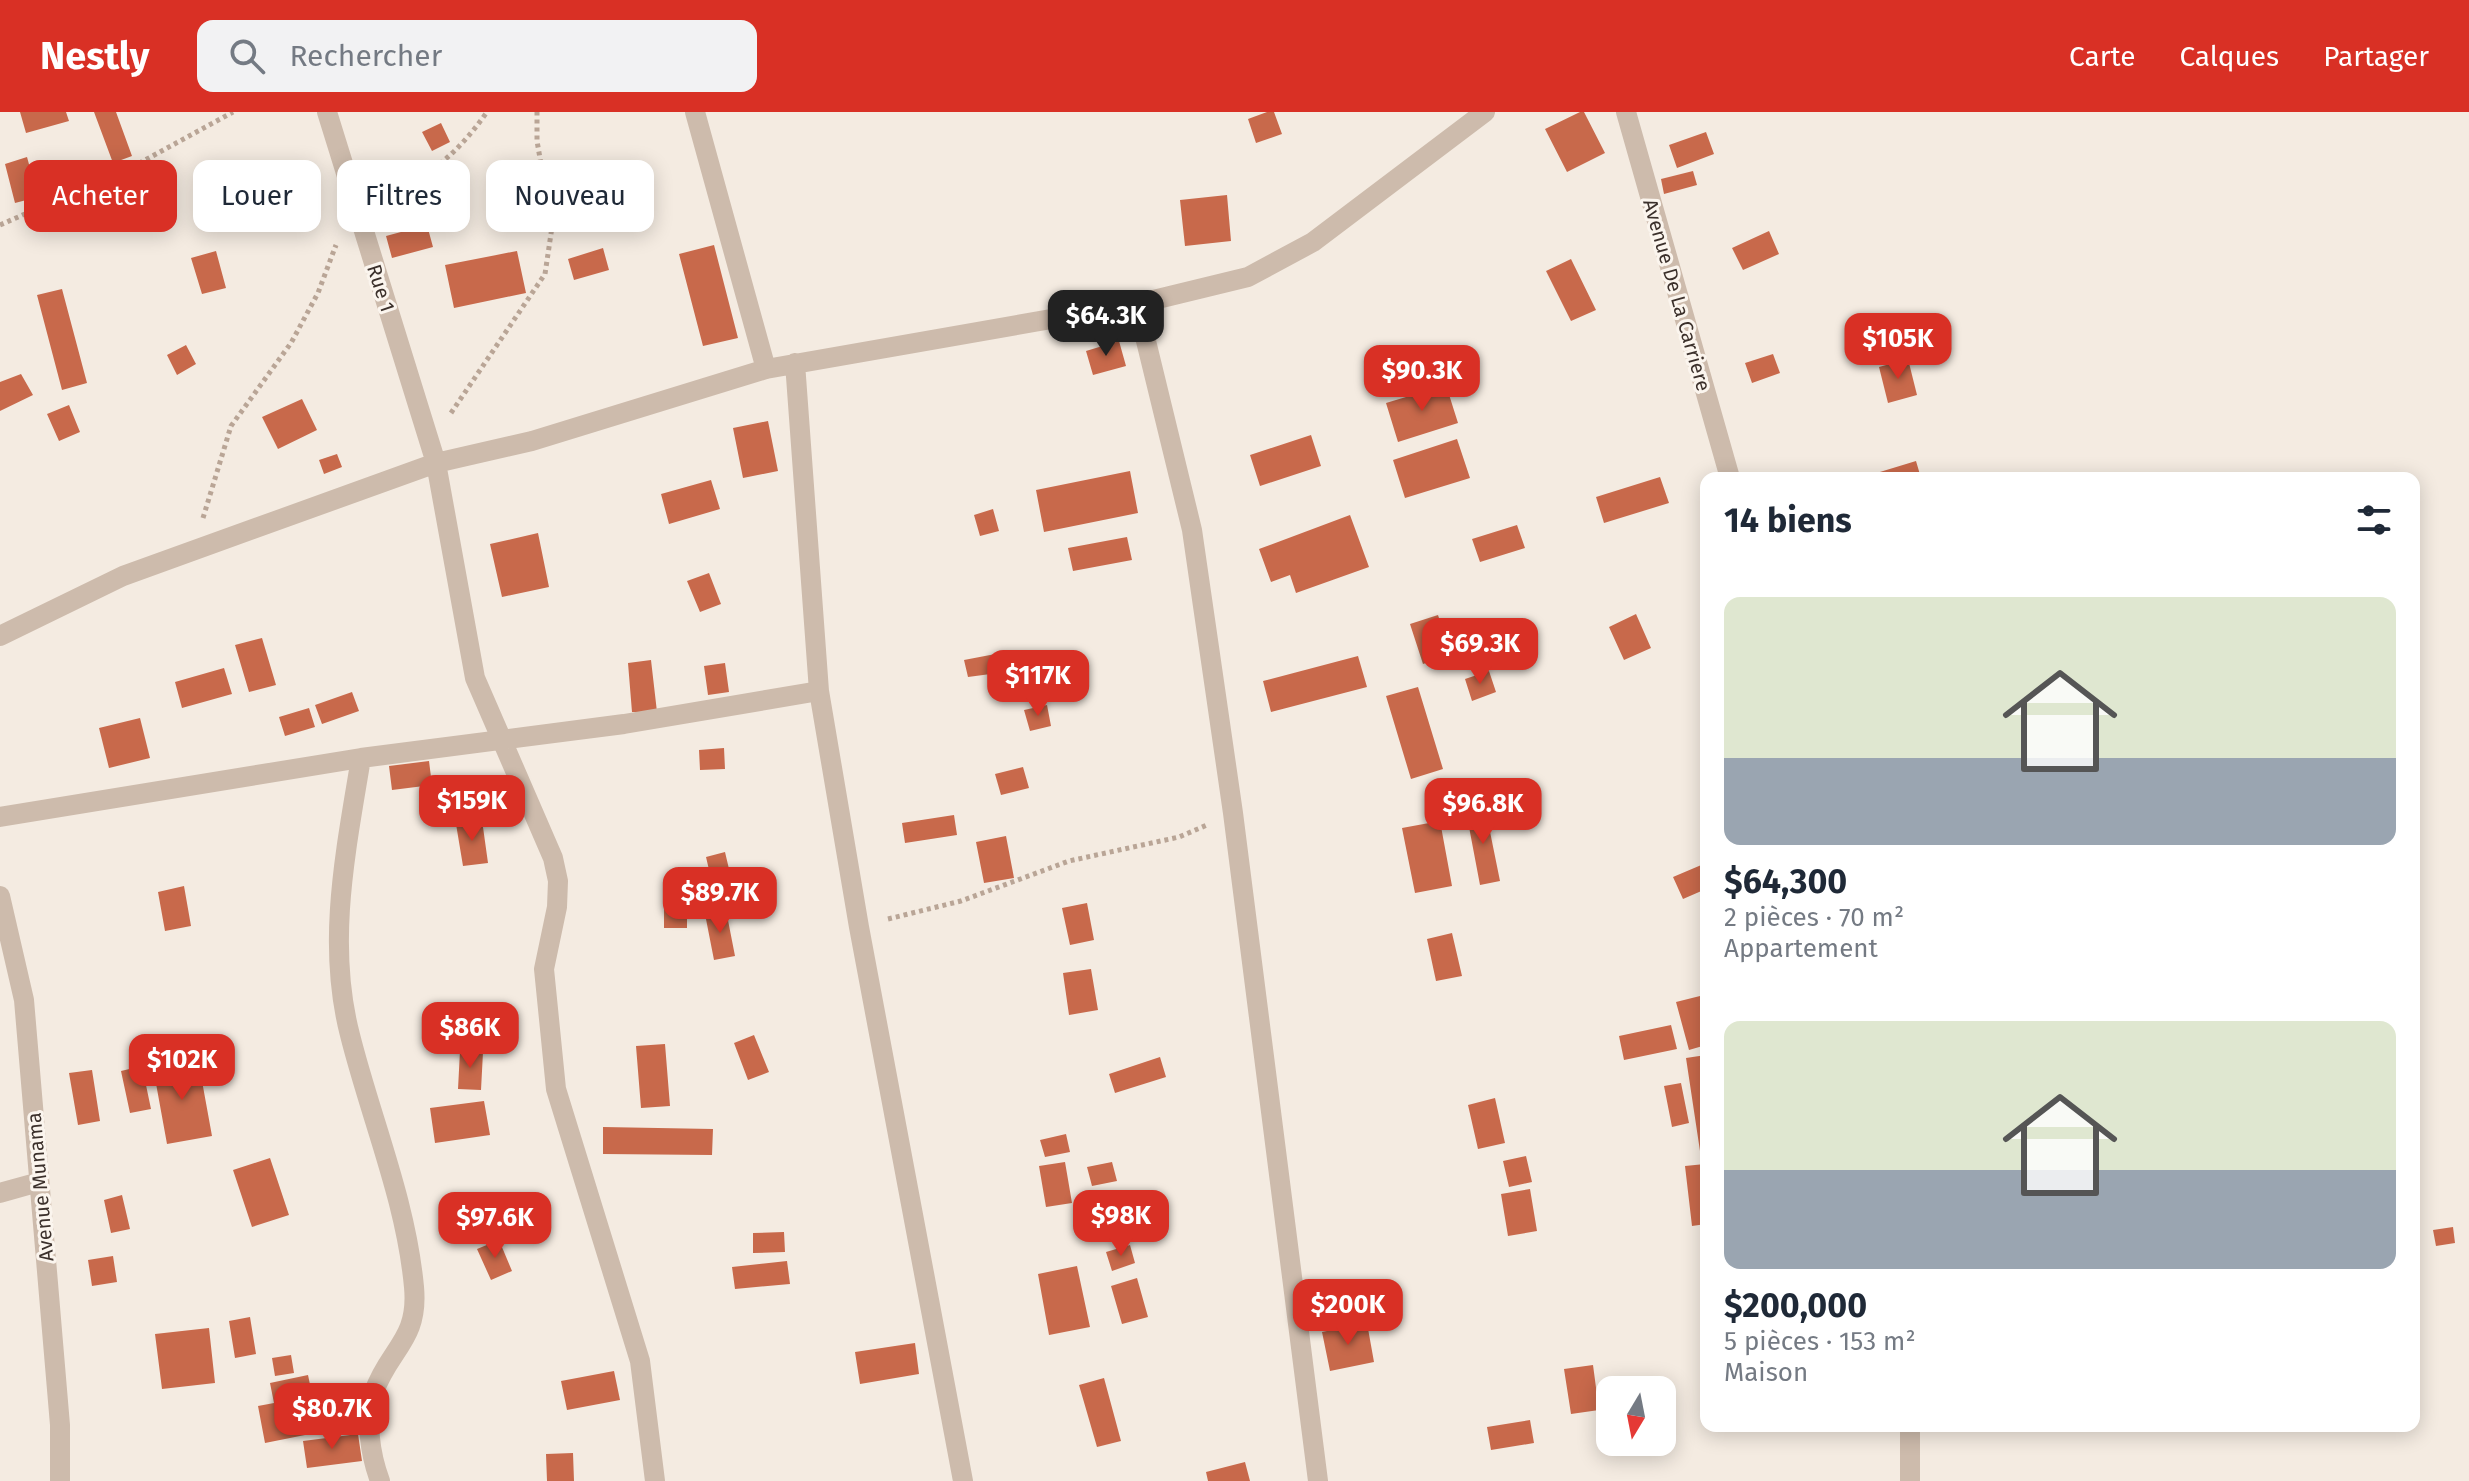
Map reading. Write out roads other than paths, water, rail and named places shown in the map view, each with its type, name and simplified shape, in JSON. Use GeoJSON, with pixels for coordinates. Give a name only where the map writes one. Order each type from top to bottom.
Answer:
{"type":"FeatureCollection","features":[{"type":"Feature","properties":{"kind":"street","name":"Rue 1"},"geometry":{"type":"LineString","coordinates":[[327,112],[436,463],[475,678],[541,825],[558,881],[544,969],[556,1089],[640,1361],[655,1481]]}},
{"type":"Feature","properties":{"kind":"street"},"geometry":{"type":"LineString","coordinates":[[695,112],[766,369]]}},
{"type":"Feature","properties":{"kind":"street"},"geometry":{"type":"LineString","coordinates":[[0,636],[123,576],[436,463],[532,441],[766,369],[1137,304],[1248,277],[1313,242],[1485,112]]}},
{"type":"Feature","properties":{"kind":"street","name":"Avenue De La Carriere"},"geometry":{"type":"LineString","coordinates":[[1626,112],[1728,472]]}},
{"type":"Feature","properties":{"kind":"street"},"geometry":{"type":"LineString","coordinates":[[1137,304],[1192,530],[1233,813],[1318,1481]]}},
{"type":"Feature","properties":{"kind":"street"},"geometry":{"type":"LineString","coordinates":[[795,363],[819,691],[859,927],[963,1481]]}},
{"type":"Feature","properties":{"kind":"street"},"geometry":{"type":"LineString","coordinates":[[0,817],[361,758],[624,724],[819,691]]}},
{"type":"Feature","properties":{"kind":"street"},"geometry":{"type":"LineString","coordinates":[[361,758],[339,891],[339,962],[349,1034],[405,1226],[414,1288],[415,1321],[374,1391],[368,1424],[380,1481]]}},
{"type":"Feature","properties":{"kind":"street","name":"Avenue Munama"},"geometry":{"type":"LineString","coordinates":[[0,896],[24,1000],[60,1425],[60,1481]]}},
{"type":"Feature","properties":{"kind":"street"},"geometry":{"type":"LineString","coordinates":[[0,1193],[39,1182]]}},
{"type":"Feature","properties":{"kind":"street"},"geometry":{"type":"LineString","coordinates":[[1910,1432],[1910,1481]]}}]}
